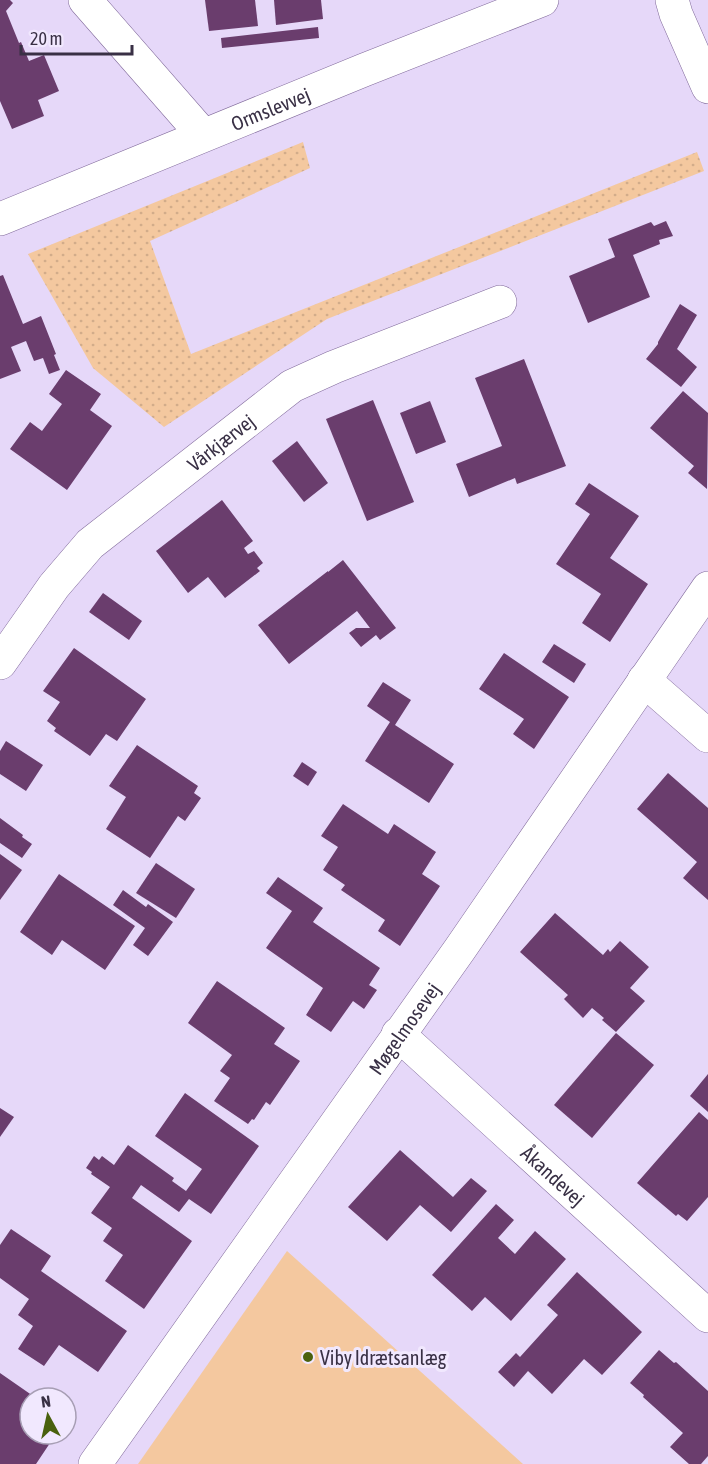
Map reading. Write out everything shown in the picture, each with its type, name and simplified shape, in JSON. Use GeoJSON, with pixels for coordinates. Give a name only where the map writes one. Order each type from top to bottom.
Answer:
{"type":"FeatureCollection","features":[{"type":"Feature","properties":{"kind":"street"},"geometry":{"type":"LineString","coordinates":[[85,0],[203,135]]}},
{"type":"Feature","properties":{"kind":"street","name":"Ormslevvej"},"geometry":{"type":"LineString","coordinates":[[0,219],[203,135],[542,0]]}},
{"type":"Feature","properties":{"kind":"street"},"geometry":{"type":"LineString","coordinates":[[672,0],[708,87]]}},
{"type":"Feature","properties":{"kind":"street","name":"Vårkjærvej"},"geometry":{"type":"LineString","coordinates":[[0,663],[54,585],[90,544],[292,386],[334,367],[500,302]]}},
{"type":"Feature","properties":{"kind":"street","name":"Møgelmosevej"},"geometry":{"type":"LineString","coordinates":[[94,1464],[459,949],[708,588]]}},
{"type":"Feature","properties":{"kind":"street"},"geometry":{"type":"LineString","coordinates":[[644,680],[708,736]]}},
{"type":"Feature","properties":{"kind":"street","name":"Åkandevej"},"geometry":{"type":"LineString","coordinates":[[398,1034],[708,1316]]}},
{"type":"Feature","properties":{"kind":"shaded area"},"geometry":{"type":"Polygon","coordinates":[[[303,142],[310,168],[150,241],[191,354],[697,152],[704,171],[327,319],[164,427],[93,368],[28,254],[303,142]]]}},
{"type":"Feature","properties":{"kind":"shaded area","name":"Viby Idrætsanlæg"},"geometry":{"type":"Polygon","coordinates":[[[287,1251],[523,1464],[138,1464],[287,1251]]]}},
{"type":"Feature","properties":{"kind":"building"},"geometry":{"type":"Polygon","coordinates":[[[0,0],[10,0],[13,3],[6,11],[19,43],[21,42],[29,61],[44,55],[59,91],[38,100],[44,116],[12,129],[0,101],[0,0]]]}},
{"type":"Feature","properties":{"kind":"building"},"geometry":{"type":"Polygon","coordinates":[[[205,0],[255,0],[258,26],[209,31],[205,0]]]}},
{"type":"Feature","properties":{"kind":"building"},"geometry":{"type":"Polygon","coordinates":[[[274,0],[321,0],[323,19],[276,25],[274,0]]]}},
{"type":"Feature","properties":{"kind":"building"},"geometry":{"type":"Polygon","coordinates":[[[318,27],[319,38],[222,48],[221,38],[318,27]]]}},
{"type":"Feature","properties":{"kind":"building"},"geometry":{"type":"Polygon","coordinates":[[[666,221],[673,236],[659,240],[660,244],[633,255],[650,297],[588,323],[569,276],[615,257],[608,239],[651,222],[654,226],[666,221]]]}},
{"type":"Feature","properties":{"kind":"building"},"geometry":{"type":"Polygon","coordinates":[[[3,275],[23,324],[41,316],[60,370],[49,374],[43,358],[34,361],[26,341],[11,347],[21,371],[0,379],[0,276],[3,275]]]}},
{"type":"Feature","properties":{"kind":"building"},"geometry":{"type":"Polygon","coordinates":[[[680,304],[697,315],[677,349],[697,367],[681,387],[646,359],[658,344],[680,304]]]}},
{"type":"Feature","properties":{"kind":"building"},"geometry":{"type":"Polygon","coordinates":[[[524,359],[566,466],[517,484],[515,478],[469,497],[456,464],[502,446],[475,378],[524,359]]]}},
{"type":"Feature","properties":{"kind":"building"},"geometry":{"type":"Polygon","coordinates":[[[66,370],[101,394],[90,410],[112,426],[67,490],[10,449],[30,422],[42,431],[62,404],[49,394],[66,370]]]}},
{"type":"Feature","properties":{"kind":"building"},"geometry":{"type":"Polygon","coordinates":[[[683,391],[708,413],[707,489],[688,473],[694,466],[650,428],[683,391]]]}},
{"type":"Feature","properties":{"kind":"building"},"geometry":{"type":"Polygon","coordinates":[[[373,400],[414,502],[367,521],[326,419],[373,400]]]}},
{"type":"Feature","properties":{"kind":"building"},"geometry":{"type":"Polygon","coordinates":[[[430,401],[446,442],[416,454],[400,413],[430,401]]]}},
{"type":"Feature","properties":{"kind":"building"},"geometry":{"type":"Polygon","coordinates":[[[297,441],[328,483],[304,502],[272,461],[297,441]]]}},
{"type":"Feature","properties":{"kind":"building"},"geometry":{"type":"Polygon","coordinates":[[[589,483],[639,516],[610,558],[648,584],[610,642],[582,623],[601,594],[556,564],[590,514],[575,504],[589,483]]]}},
{"type":"Feature","properties":{"kind":"building"},"geometry":{"type":"Polygon","coordinates":[[[222,500],[253,541],[244,548],[248,554],[254,551],[263,563],[257,568],[260,571],[225,598],[208,577],[188,593],[156,551],[222,500]]]}},
{"type":"Feature","properties":{"kind":"building"},"geometry":{"type":"Polygon","coordinates":[[[343,560],[396,628],[380,640],[376,635],[361,647],[349,633],[356,628],[370,628],[357,611],[289,664],[258,625],[343,560]]]}},
{"type":"Feature","properties":{"kind":"building"},"geometry":{"type":"Polygon","coordinates":[[[103,593],[142,621],[129,640],[89,612],[103,593]]]}},
{"type":"Feature","properties":{"kind":"building"},"geometry":{"type":"Polygon","coordinates":[[[554,644],[586,664],[574,683],[542,662],[554,644]]]}},
{"type":"Feature","properties":{"kind":"building"},"geometry":{"type":"Polygon","coordinates":[[[74,648],[146,699],[117,741],[106,734],[90,756],[54,731],[56,728],[47,721],[60,702],[43,691],[74,648]]]}},
{"type":"Feature","properties":{"kind":"building"},"geometry":{"type":"Polygon","coordinates":[[[504,653],[569,697],[534,749],[513,734],[524,719],[479,689],[504,653]]]}},
{"type":"Feature","properties":{"kind":"building"},"geometry":{"type":"Polygon","coordinates":[[[383,682],[411,700],[395,725],[454,764],[429,803],[365,761],[390,722],[367,706],[383,682]]]}},
{"type":"Feature","properties":{"kind":"building"},"geometry":{"type":"Polygon","coordinates":[[[6,741],[43,765],[26,791],[0,774],[0,751],[6,741]]]}},
{"type":"Feature","properties":{"kind":"building"},"geometry":{"type":"Polygon","coordinates":[[[137,745],[198,786],[194,793],[201,798],[185,821],[178,816],[150,858],[106,829],[126,797],[109,786],[137,745]]]}},
{"type":"Feature","properties":{"kind":"building"},"geometry":{"type":"Polygon","coordinates":[[[302,762],[317,772],[308,786],[293,776],[302,762]]]}},
{"type":"Feature","properties":{"kind":"building"},"geometry":{"type":"Polygon","coordinates":[[[668,773],[708,808],[708,900],[683,878],[697,862],[637,809],[668,773]]]}},
{"type":"Feature","properties":{"kind":"building"},"geometry":{"type":"Polygon","coordinates":[[[343,804],[388,834],[394,824],[436,852],[422,874],[440,886],[400,946],[378,931],[385,920],[341,890],[345,885],[323,870],[338,847],[321,836],[343,804]]]}},
{"type":"Feature","properties":{"kind":"building"},"geometry":{"type":"Polygon","coordinates":[[[0,818],[32,844],[22,858],[0,843],[0,818]]]}},
{"type":"Feature","properties":{"kind":"building"},"geometry":{"type":"Polygon","coordinates":[[[0,854],[22,870],[0,900],[0,854]]]}},
{"type":"Feature","properties":{"kind":"building"},"geometry":{"type":"Polygon","coordinates":[[[156,863],[195,889],[176,918],[136,893],[156,863]]]}},
{"type":"Feature","properties":{"kind":"building"},"geometry":{"type":"Polygon","coordinates":[[[59,874],[135,926],[105,970],[62,940],[52,955],[20,932],[59,874]]]}},
{"type":"Feature","properties":{"kind":"building"},"geometry":{"type":"Polygon","coordinates":[[[278,877],[323,908],[313,922],[380,968],[369,985],[377,990],[364,1009],[353,1001],[331,1032],[306,1015],[323,988],[266,948],[292,911],[266,893],[278,877]]]}},
{"type":"Feature","properties":{"kind":"building"},"geometry":{"type":"Polygon","coordinates":[[[123,890],[146,907],[148,904],[173,922],[148,956],[133,945],[145,928],[113,905],[123,890]]]}},
{"type":"Feature","properties":{"kind":"building"},"geometry":{"type":"Polygon","coordinates":[[[555,913],[603,955],[608,949],[610,952],[620,941],[649,967],[630,988],[645,1001],[616,1032],[592,1008],[583,1018],[564,999],[568,995],[520,952],[555,913]]]}},
{"type":"Feature","properties":{"kind":"building"},"geometry":{"type":"Polygon","coordinates":[[[217,981],[285,1028],[274,1044],[300,1061],[270,1105],[266,1102],[254,1120],[252,1119],[248,1124],[214,1101],[230,1078],[220,1071],[232,1055],[188,1023],[217,981]]]}},
{"type":"Feature","properties":{"kind":"building"},"geometry":{"type":"Polygon","coordinates":[[[616,1033],[654,1065],[592,1138],[554,1105],[616,1033]]]}},
{"type":"Feature","properties":{"kind":"building"},"geometry":{"type":"Polygon","coordinates":[[[708,1074],[708,1112],[690,1096],[708,1074]]]}},
{"type":"Feature","properties":{"kind":"building"},"geometry":{"type":"Polygon","coordinates":[[[185,1093],[259,1146],[211,1214],[189,1199],[179,1212],[141,1185],[132,1198],[192,1241],[144,1309],[105,1281],[123,1255],[103,1241],[112,1228],[91,1213],[110,1187],[86,1168],[94,1156],[99,1160],[102,1156],[114,1165],[128,1145],[174,1178],[172,1181],[186,1191],[202,1169],[155,1136],[185,1093]]]}},
{"type":"Feature","properties":{"kind":"building"},"geometry":{"type":"Polygon","coordinates":[[[0,1108],[14,1117],[0,1137],[0,1108]]]}},
{"type":"Feature","properties":{"kind":"building"},"geometry":{"type":"Polygon","coordinates":[[[699,1112],[708,1120],[708,1197],[687,1221],[678,1214],[676,1216],[637,1183],[699,1112]]]}},
{"type":"Feature","properties":{"kind":"building"},"geometry":{"type":"Polygon","coordinates":[[[400,1150],[453,1197],[471,1178],[487,1191],[451,1232],[420,1205],[387,1241],[348,1207],[400,1150]]]}},
{"type":"Feature","properties":{"kind":"building"},"geometry":{"type":"Polygon","coordinates":[[[496,1204],[514,1220],[498,1238],[515,1254],[535,1231],[566,1259],[511,1321],[485,1297],[472,1311],[432,1275],[496,1204]]]}},
{"type":"Feature","properties":{"kind":"building"},"geometry":{"type":"Polygon","coordinates":[[[11,1229],[51,1256],[41,1271],[127,1331],[98,1372],[59,1345],[44,1366],[18,1349],[33,1326],[18,1315],[29,1299],[0,1278],[0,1245],[11,1229]]]}},
{"type":"Feature","properties":{"kind":"building"},"geometry":{"type":"Polygon","coordinates":[[[577,1272],[642,1332],[602,1375],[584,1359],[552,1394],[528,1371],[514,1387],[498,1372],[516,1353],[520,1357],[558,1315],[547,1305],[577,1272]]]}},
{"type":"Feature","properties":{"kind":"building"},"geometry":{"type":"Polygon","coordinates":[[[659,1350],[708,1391],[708,1456],[701,1464],[689,1464],[670,1447],[683,1433],[630,1383],[659,1350]]]}},
{"type":"Feature","properties":{"kind":"building"},"geometry":{"type":"Polygon","coordinates":[[[0,1373],[19,1386],[18,1446],[48,1446],[36,1464],[0,1464],[0,1373]]]}},
{"type":"Feature","properties":{"kind":"place","name":"Viby Idrætsanlæg"},"geometry":{"type":"Point","coordinates":[308,1357]}}]}
